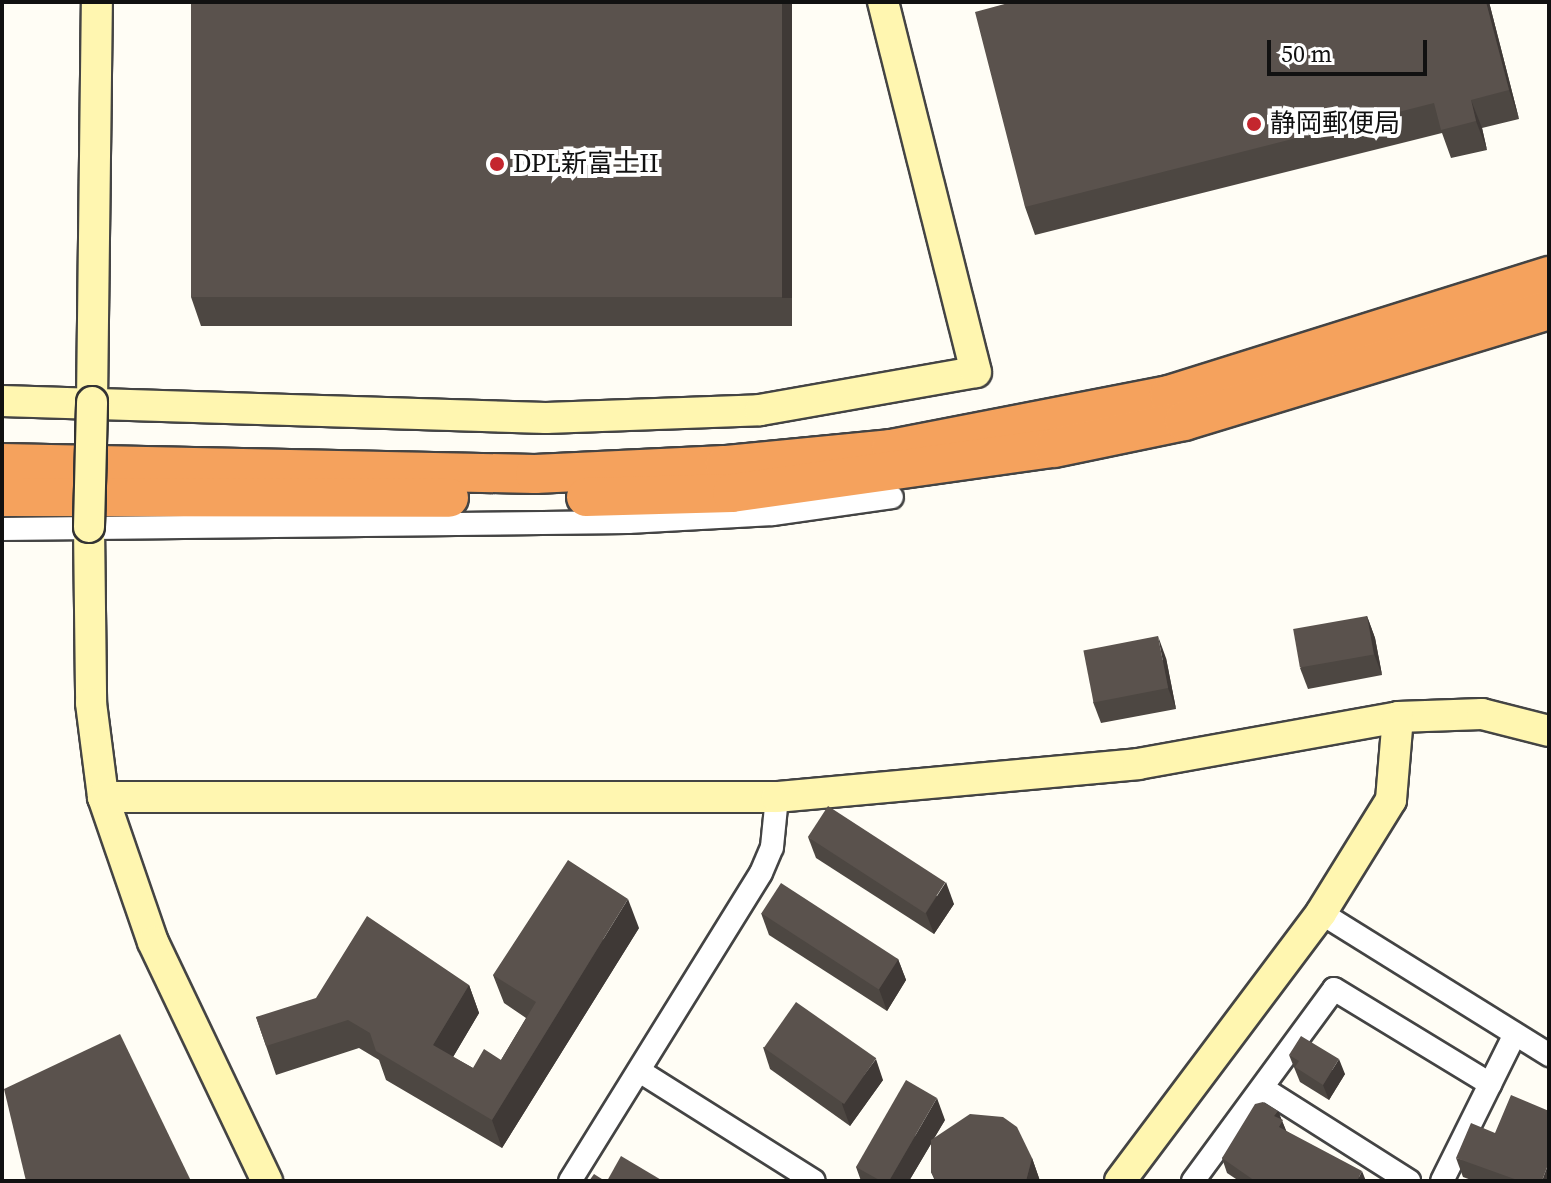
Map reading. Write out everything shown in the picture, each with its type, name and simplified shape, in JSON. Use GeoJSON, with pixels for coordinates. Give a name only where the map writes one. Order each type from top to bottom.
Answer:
{"type":"FeatureCollection","features":[{"type":"Feature","properties":{"kind":"highway"},"geometry":{"type":"LineString","coordinates":[[2,463],[535,474],[725,465],[891,449],[1169,395],[1549,276]]}},
{"type":"Feature","properties":{"kind":"highway"},"geometry":{"type":"LineString","coordinates":[[2,497],[687,495],[896,474],[1184,421],[1549,310]]}},
{"type":"Feature","properties":{"kind":"street"},"geometry":{"type":"LineString","coordinates":[[97,2],[89,527],[91,703],[103,797],[153,942],[267,1181]]}},
{"type":"Feature","properties":{"kind":"street"},"geometry":{"type":"LineString","coordinates":[[2,401],[546,418],[760,410],[976,372],[883,2]]}},
{"type":"Feature","properties":{"kind":"street"},"geometry":{"type":"LineString","coordinates":[[2,529],[628,522],[773,514],[892,497]]}},
{"type":"Feature","properties":{"kind":"street"},"geometry":{"type":"LineString","coordinates":[[103,797],[777,797],[1138,764],[1398,717],[1482,714],[1549,731]]}},
{"type":"Feature","properties":{"kind":"street"},"geometry":{"type":"LineString","coordinates":[[1120,1181],[1321,913],[1391,800],[1398,717]]}},
{"type":"Feature","properties":{"kind":"street"},"geometry":{"type":"LineString","coordinates":[[570,1181],[641,1072],[761,873],[772,847],[777,797]]}},
{"type":"Feature","properties":{"kind":"street"},"geometry":{"type":"LineString","coordinates":[[1321,913],[1549,1055]]}},
{"type":"Feature","properties":{"kind":"street"},"geometry":{"type":"LineString","coordinates":[[1193,1181],[1264,1089],[1334,989],[1490,1084]]}},
{"type":"Feature","properties":{"kind":"street"},"geometry":{"type":"LineString","coordinates":[[1442,1181],[1515,1034]]}},
{"type":"Feature","properties":{"kind":"street"},"geometry":{"type":"LineString","coordinates":[[641,1072],[814,1181]]}},
{"type":"Feature","properties":{"kind":"street"},"geometry":{"type":"LineString","coordinates":[[1264,1089],[1409,1181]]}},
{"type":"Feature","properties":{"kind":"building","name":"DPL新富士II"},"geometry":{"type":"Polygon","coordinates":[[[191,2],[782,2],[782,297],[191,297],[191,2]]]}},
{"type":"Feature","properties":{"kind":"building","name":"静岡郵便局"},"geometry":{"type":"Polygon","coordinates":[[[1012,2],[1486,2],[1509,90],[1471,100],[1476,121],[1441,130],[1434,103],[1025,207],[975,12],[1012,2]]]}},
{"type":"Feature","properties":{"kind":"building"},"geometry":{"type":"Polygon","coordinates":[[[1367,616],[1374,654],[1300,667],[1293,629],[1367,616]]]}},
{"type":"Feature","properties":{"kind":"building"},"geometry":{"type":"Polygon","coordinates":[[[1158,636],[1168,688],[1094,703],[1083,651],[1158,636]]]}},
{"type":"Feature","properties":{"kind":"building"},"geometry":{"type":"Polygon","coordinates":[[[828,806],[945,882],[925,913],[808,837],[828,806]]]}},
{"type":"Feature","properties":{"kind":"building"},"geometry":{"type":"Polygon","coordinates":[[[568,860],[628,899],[492,1120],[376,1051],[370,1033],[348,1020],[266,1046],[256,1017],[316,998],[367,916],[469,985],[433,1045],[473,1068],[484,1049],[501,1060],[536,1002],[493,975],[568,860]]]}},
{"type":"Feature","properties":{"kind":"building"},"geometry":{"type":"Polygon","coordinates":[[[781,883],[898,959],[879,989],[761,913],[781,883]]]}},
{"type":"Feature","properties":{"kind":"building"},"geometry":{"type":"Polygon","coordinates":[[[796,1002],[876,1058],[844,1104],[764,1048],[796,1002]]]}},
{"type":"Feature","properties":{"kind":"building"},"geometry":{"type":"Polygon","coordinates":[[[120,1034],[191,1181],[26,1181],[4,1089],[120,1034]]]}},
{"type":"Feature","properties":{"kind":"building"},"geometry":{"type":"Polygon","coordinates":[[[1301,1036],[1339,1059],[1323,1085],[1295,1067],[1299,1061],[1289,1055],[1301,1036]]]}},
{"type":"Feature","properties":{"kind":"building"},"geometry":{"type":"Polygon","coordinates":[[[906,1080],[937,1098],[889,1181],[881,1181],[856,1167],[906,1080]]]}},
{"type":"Feature","properties":{"kind":"building"},"geometry":{"type":"Polygon","coordinates":[[[1511,1095],[1549,1111],[1549,1162],[1542,1181],[1520,1181],[1456,1158],[1471,1123],[1495,1133],[1511,1095]]]}},
{"type":"Feature","properties":{"kind":"building"},"geometry":{"type":"Polygon","coordinates":[[[1263,1102],[1278,1111],[1274,1116],[1283,1120],[1279,1127],[1362,1171],[1357,1181],[1255,1181],[1222,1158],[1255,1104],[1263,1102]]]}},
{"type":"Feature","properties":{"kind":"building"},"geometry":{"type":"Polygon","coordinates":[[[970,1114],[1003,1117],[1017,1127],[1032,1158],[1026,1181],[936,1181],[931,1172],[931,1140],[970,1114]]]}},
{"type":"Feature","properties":{"kind":"building"},"geometry":{"type":"Polygon","coordinates":[[[621,1156],[663,1181],[607,1181],[621,1156]]]}},
{"type":"Feature","properties":{"kind":"building"},"geometry":{"type":"Polygon","coordinates":[[[594,1174],[605,1181],[589,1181],[594,1174]]]}},
{"type":"Feature","properties":{"kind":"place","name":"静岡郵便局"},"geometry":{"type":"Point","coordinates":[1254,124]}},
{"type":"Feature","properties":{"kind":"place","name":"DPL新富士II"},"geometry":{"type":"Point","coordinates":[497,164]}}]}
